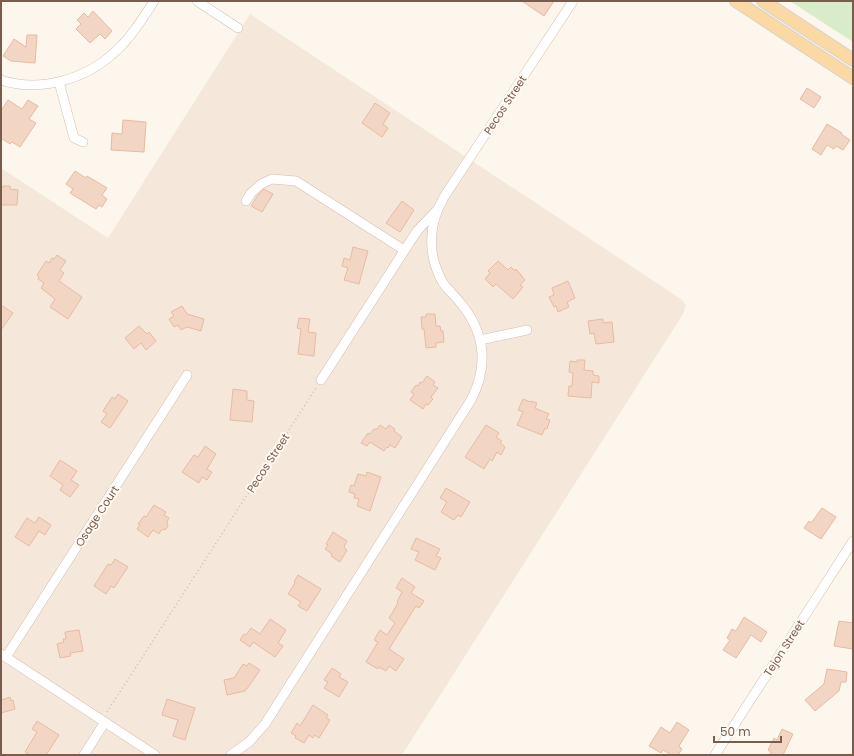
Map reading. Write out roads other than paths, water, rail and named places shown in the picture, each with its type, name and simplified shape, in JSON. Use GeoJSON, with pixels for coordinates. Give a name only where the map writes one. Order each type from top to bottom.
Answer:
{"type":"FeatureCollection","features":[{"type":"Feature","properties":{"kind":"main road"},"geometry":{"type":"LineString","coordinates":[[736,1],[853,78]]}},
{"type":"Feature","properties":{"kind":"main road"},"geometry":{"type":"LineString","coordinates":[[763,1],[853,60]]}},
{"type":"Feature","properties":{"kind":"street"},"geometry":{"type":"LineString","coordinates":[[1,80],[22,85],[41,85],[74,78],[86,72],[117,50],[131,34],[154,1]]}},
{"type":"Feature","properties":{"kind":"street"},"geometry":{"type":"LineString","coordinates":[[197,1],[238,28]]}},
{"type":"Feature","properties":{"kind":"street","name":"Pecos Street"},"geometry":{"type":"LineString","coordinates":[[231,755],[256,736],[265,724],[471,400],[480,382],[482,367],[480,340],[472,318],[463,305],[446,287],[437,269],[433,257],[431,241],[433,224],[444,196],[573,1]]}},
{"type":"Feature","properties":{"kind":"street"},"geometry":{"type":"LineString","coordinates":[[59,82],[74,138],[83,142]]}},
{"type":"Feature","properties":{"kind":"street"},"geometry":{"type":"LineString","coordinates":[[246,201],[251,193],[261,184],[272,179],[296,181],[404,250]]}},
{"type":"Feature","properties":{"kind":"street","name":"Pecos Street"},"geometry":{"type":"LineString","coordinates":[[321,380],[417,231],[438,209]]}},
{"type":"Feature","properties":{"kind":"street"},"geometry":{"type":"LineString","coordinates":[[480,340],[527,330]]}},
{"type":"Feature","properties":{"kind":"street","name":"Osage Court"},"geometry":{"type":"LineString","coordinates":[[4,655],[187,375]]}},
{"type":"Feature","properties":{"kind":"street","name":"Tejon Street"},"geometry":{"type":"LineString","coordinates":[[715,755],[853,541]]}},
{"type":"Feature","properties":{"kind":"street"},"geometry":{"type":"LineString","coordinates":[[4,655],[155,755]]}},
{"type":"Feature","properties":{"kind":"street"},"geometry":{"type":"LineString","coordinates":[[84,755],[103,722]]}}]}
